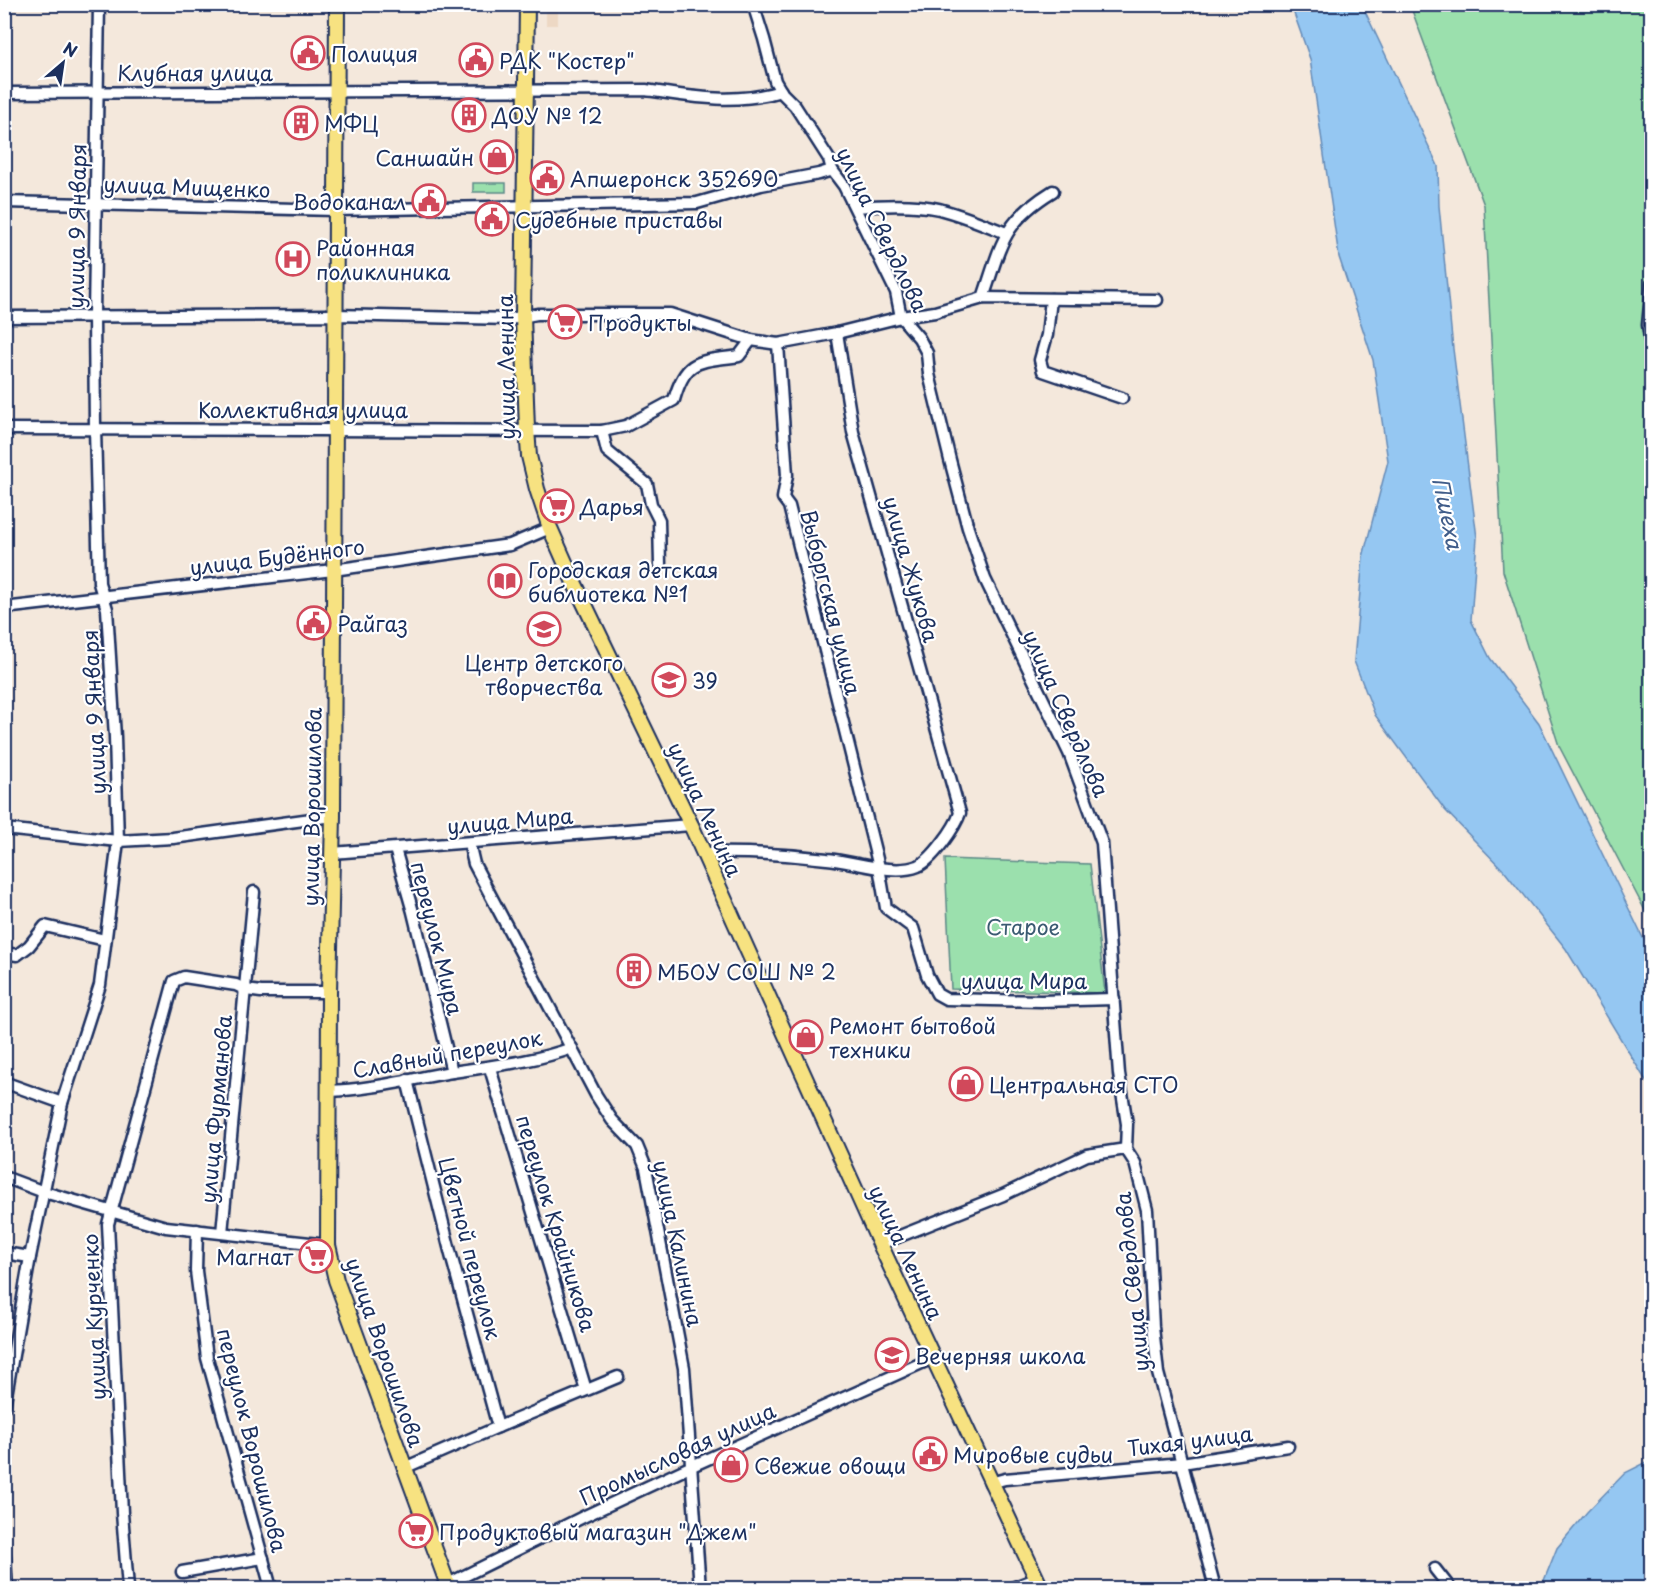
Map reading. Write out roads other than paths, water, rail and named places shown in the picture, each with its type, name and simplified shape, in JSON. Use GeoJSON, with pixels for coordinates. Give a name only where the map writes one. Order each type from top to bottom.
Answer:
{"type":"FeatureCollection","features":[{"type":"Feature","properties":{"kind":"main road","name":"улица Ворошилова"},"geometry":{"type":"LineString","coordinates":[[337,4],[333,816],[329,992],[328,1245],[336,1280],[446,1587]]}},
{"type":"Feature","properties":{"kind":"main road","name":"улица Ленина"},"geometry":{"type":"LineString","coordinates":[[527,4],[523,316],[526,429],[529,456],[537,489],[550,528],[577,589],[704,853],[880,1244],[1038,1584]]}},
{"type":"Feature","properties":{"kind":"street","name":"улица 9 Января"},"geometry":{"type":"LineString","coordinates":[[4,1407],[30,1257],[62,1103],[100,985],[118,841],[115,725],[107,609],[99,583],[95,428],[94,315],[99,4]]}},
{"type":"Feature","properties":{"kind":"street","name":"улица Свердлова"},"geometry":{"type":"LineString","coordinates":[[753,4],[775,81],[795,106],[829,159],[832,170],[844,186],[896,292],[902,317],[927,353],[929,374],[950,460],[968,528],[985,579],[1069,753],[1102,843],[1119,1074],[1127,1124],[1126,1149],[1135,1163],[1147,1210],[1153,1327],[1158,1372],[1215,1588]]}},
{"type":"Feature","properties":{"kind":"street","name":"Клубная улица"},"geometry":{"type":"LineString","coordinates":[[4,93],[646,90],[691,97],[730,99],[762,97],[781,91]]}},
{"type":"Feature","properties":{"kind":"street","name":"улица Мищенко"},"geometry":{"type":"LineString","coordinates":[[4,202],[335,210],[697,203],[761,185],[832,170]]}},
{"type":"Feature","properties":{"kind":"street"},"geometry":{"type":"LineString","coordinates":[[983,298],[1006,233],[1034,202],[1053,191]]}},
{"type":"Feature","properties":{"kind":"street"},"geometry":{"type":"LineString","coordinates":[[855,207],[882,205],[937,208],[1006,233]]}},
{"type":"Feature","properties":{"kind":"street"},"geometry":{"type":"LineString","coordinates":[[1652,284],[1648,325],[1652,353]]}},
{"type":"Feature","properties":{"kind":"street"},"geometry":{"type":"LineString","coordinates":[[4,317],[335,315],[510,319],[523,316],[670,314],[751,340],[778,344],[935,312],[983,298],[1157,300]]}},
{"type":"Feature","properties":{"kind":"street"},"geometry":{"type":"LineString","coordinates":[[1051,299],[1047,335],[1040,360],[1043,371],[1122,398]]}},
{"type":"Feature","properties":{"kind":"street","name":"улица Жукова"},"geometry":{"type":"LineString","coordinates":[[837,333],[853,432],[960,813],[956,824],[921,865],[908,869],[879,867]]}},
{"type":"Feature","properties":{"kind":"street","name":"Коллективная улица"},"geometry":{"type":"LineString","coordinates":[[4,429],[602,430],[626,426],[674,400],[679,382],[686,370],[699,362],[739,356],[751,340]]}},
{"type":"Feature","properties":{"kind":"street","name":"Выборгская улица"},"geometry":{"type":"LineString","coordinates":[[778,344],[787,475],[783,498],[789,506],[879,867]]}},
{"type":"Feature","properties":{"kind":"street"},"geometry":{"type":"LineString","coordinates":[[602,430],[607,451],[647,484],[651,504],[659,520],[660,565]]}},
{"type":"Feature","properties":{"kind":"street","name":"улица Будённого"},"geometry":{"type":"LineString","coordinates":[[4,608],[333,570],[510,546],[550,528]]}},
{"type":"Feature","properties":{"kind":"street"},"geometry":{"type":"LineString","coordinates":[[4,829],[118,841],[173,838],[333,816]]}},
{"type":"Feature","properties":{"kind":"street","name":"улица Мира"},"geometry":{"type":"LineString","coordinates":[[332,853],[691,825]]}},
{"type":"Feature","properties":{"kind":"street","name":"улица Калинина"},"geometry":{"type":"LineString","coordinates":[[469,843],[474,864],[572,1048],[612,1120],[637,1146],[645,1167],[681,1349],[700,1588]]}},
{"type":"Feature","properties":{"kind":"street","name":"переулок Мира"},"geometry":{"type":"LineString","coordinates":[[395,849],[413,912],[452,1072]]}},
{"type":"Feature","properties":{"kind":"street"},"geometry":{"type":"LineString","coordinates":[[704,853],[828,859],[879,867]]}},
{"type":"Feature","properties":{"kind":"street","name":"улица Мира"},"geometry":{"type":"LineString","coordinates":[[879,867],[886,908],[913,928],[927,975],[937,994],[946,999],[1041,1001],[1114,999]]}},
{"type":"Feature","properties":{"kind":"street","name":"улица Фурманова"},"geometry":{"type":"LineString","coordinates":[[222,1233],[255,892]]}},
{"type":"Feature","properties":{"kind":"street"},"geometry":{"type":"LineString","coordinates":[[4,953],[17,955],[29,946],[45,926],[105,940]]}},
{"type":"Feature","properties":{"kind":"street","name":"улица Курченко"},"geometry":{"type":"LineString","coordinates":[[128,1588],[122,1513],[108,1224],[174,981],[184,977],[236,985],[246,990]]}},
{"type":"Feature","properties":{"kind":"street"},"geometry":{"type":"LineString","coordinates":[[246,990],[329,992]]}},
{"type":"Feature","properties":{"kind":"street","name":"Славный переулок"},"geometry":{"type":"LineString","coordinates":[[328,1091],[349,1091],[452,1072],[490,1068],[572,1048]]}},
{"type":"Feature","properties":{"kind":"street","name":"переулок Крайникова"},"geometry":{"type":"LineString","coordinates":[[490,1068],[586,1390]]}},
{"type":"Feature","properties":{"kind":"street"},"geometry":{"type":"LineString","coordinates":[[4,1080],[9,1084],[62,1103]]}},
{"type":"Feature","properties":{"kind":"street","name":"Цветной переулок"},"geometry":{"type":"LineString","coordinates":[[407,1080],[451,1255],[498,1426]]}},
{"type":"Feature","properties":{"kind":"street"},"geometry":{"type":"LineString","coordinates":[[880,1244],[1003,1195],[1087,1155],[1126,1149]]}},
{"type":"Feature","properties":{"kind":"street"},"geometry":{"type":"LineString","coordinates":[[4,1177],[44,1192],[166,1227],[328,1245]]}},
{"type":"Feature","properties":{"kind":"street","name":"переулок Ворошилова"},"geometry":{"type":"LineString","coordinates":[[197,1230],[196,1271],[207,1358],[271,1588]]}},
{"type":"Feature","properties":{"kind":"street"},"geometry":{"type":"LineString","coordinates":[[4,1253],[30,1257]]}},
{"type":"Feature","properties":{"kind":"street","name":"Промысловая улица"},"geometry":{"type":"LineString","coordinates":[[446,1587],[692,1466],[933,1358]]}},
{"type":"Feature","properties":{"kind":"street"},"geometry":{"type":"LineString","coordinates":[[404,1468],[498,1426],[618,1377]]}},
{"type":"Feature","properties":{"kind":"street","name":"Тихая улица"},"geometry":{"type":"LineString","coordinates":[[990,1483],[1005,1479],[1182,1463],[1288,1446]]}},
{"type":"Feature","properties":{"kind":"street"},"geometry":{"type":"LineString","coordinates":[[4,1546],[7,1588]]}},
{"type":"Feature","properties":{"kind":"street"},"geometry":{"type":"LineString","coordinates":[[182,1572],[263,1558]]}},
{"type":"Feature","properties":{"kind":"street"},"geometry":{"type":"LineString","coordinates":[[1435,1569],[1449,1588]]}},
{"type":"Feature","properties":{"kind":"street"},"geometry":{"type":"LineString","coordinates":[[1012,1588],[1038,1584]]}},
{"type":"Feature","properties":{"kind":"water","name":"Пшеха"},"geometry":{"type":"Polygon","coordinates":[[[1291,5],[1362,5],[1438,166],[1439,206],[1453,349],[1477,538],[1471,620],[1490,658],[1539,723],[1643,938],[1651,950],[1651,1089],[1566,949],[1505,872],[1445,810],[1375,715],[1354,661],[1363,557],[1388,461],[1373,360],[1339,257],[1310,59],[1291,5]]]}},
{"type":"Feature","properties":{"kind":"water"},"geometry":{"type":"Polygon","coordinates":[[[1651,1460],[1651,1588],[1541,1588],[1557,1548],[1587,1512],[1625,1473],[1651,1460]]]}},
{"type":"Feature","properties":{"kind":"place","name":"Полиция"},"geometry":{"type":"Point","coordinates":[308,53]}},
{"type":"Feature","properties":{"kind":"place","name":"РДК \"Костер\""},"geometry":{"type":"Point","coordinates":[476,60]}},
{"type":"Feature","properties":{"kind":"place","name":"ДОУ № 12"},"geometry":{"type":"Point","coordinates":[469,115]}},
{"type":"Feature","properties":{"kind":"place","name":"МФЦ"},"geometry":{"type":"Point","coordinates":[301,123]}},
{"type":"Feature","properties":{"kind":"place","name":"Саншайн"},"geometry":{"type":"Point","coordinates":[497,157]}},
{"type":"Feature","properties":{"kind":"place","name":"Апшеронск 352690"},"geometry":{"type":"Point","coordinates":[547,178]}},
{"type":"Feature","properties":{"kind":"place","name":"Водоканал"},"geometry":{"type":"Point","coordinates":[429,201]}},
{"type":"Feature","properties":{"kind":"place","name":"Судебные приставы"},"geometry":{"type":"Point","coordinates":[492,219]}},
{"type":"Feature","properties":{"kind":"place","name":"Районная поликлиника"},"geometry":{"type":"Point","coordinates":[293,259]}},
{"type":"Feature","properties":{"kind":"place","name":"Продукты"},"geometry":{"type":"Point","coordinates":[565,322]}},
{"type":"Feature","properties":{"kind":"place","name":"Дарья"},"geometry":{"type":"Point","coordinates":[557,506]}},
{"type":"Feature","properties":{"kind":"place","name":"Городская детская библиотека №1"},"geometry":{"type":"Point","coordinates":[505,581]}},
{"type":"Feature","properties":{"kind":"place","name":"Райгаз"},"geometry":{"type":"Point","coordinates":[314,623]}},
{"type":"Feature","properties":{"kind":"place","name":"Центр детского творчества"},"geometry":{"type":"Point","coordinates":[544,629]}},
{"type":"Feature","properties":{"kind":"place","name":"39"},"geometry":{"type":"Point","coordinates":[669,680]}},
{"type":"Feature","properties":{"kind":"place","name":"МБОУ СОШ № 2"},"geometry":{"type":"Point","coordinates":[634,971]}},
{"type":"Feature","properties":{"kind":"place","name":"Ремонт бытовой техники"},"geometry":{"type":"Point","coordinates":[806,1037]}},
{"type":"Feature","properties":{"kind":"place","name":"Центральная СТО"},"geometry":{"type":"Point","coordinates":[966,1084]}},
{"type":"Feature","properties":{"kind":"place","name":"Магнат"},"geometry":{"type":"Point","coordinates":[316,1256]}},
{"type":"Feature","properties":{"kind":"place","name":"Вечерняя школа"},"geometry":{"type":"Point","coordinates":[892,1355]}},
{"type":"Feature","properties":{"kind":"place","name":"Мировые судьи"},"geometry":{"type":"Point","coordinates":[930,1454]}},
{"type":"Feature","properties":{"kind":"place","name":"Свежие овощи"},"geometry":{"type":"Point","coordinates":[731,1465]}},
{"type":"Feature","properties":{"kind":"place","name":"Продуктовый магазин \"Джем\""},"geometry":{"type":"Point","coordinates":[416,1531]}},
{"type":"Feature","properties":{"kind":"park label","name":"Старое"},"geometry":{"type":"Point","coordinates":[1023,926]}}]}
